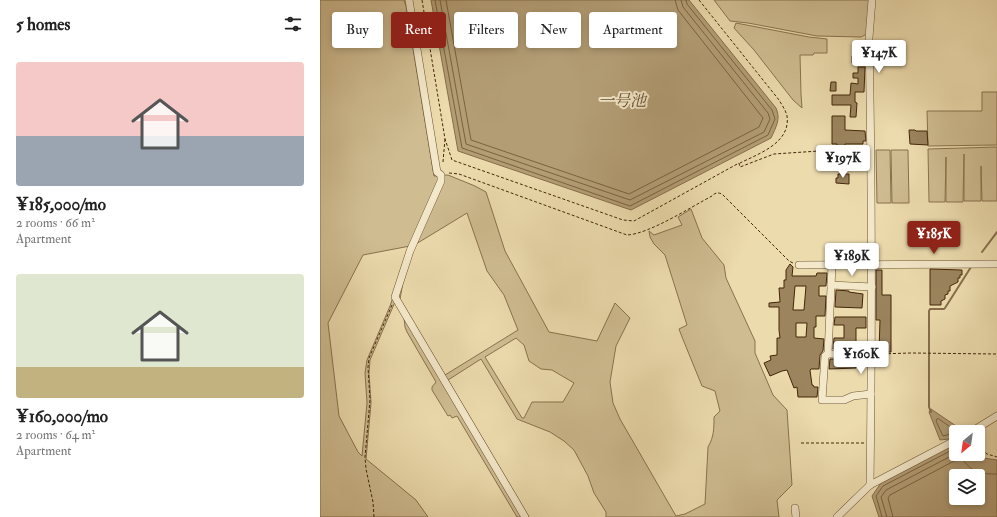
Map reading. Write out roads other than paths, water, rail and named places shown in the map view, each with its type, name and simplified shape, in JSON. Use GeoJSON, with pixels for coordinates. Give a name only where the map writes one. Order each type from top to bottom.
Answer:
{"type":"FeatureCollection","features":[{"type":"Feature","properties":{"kind":"street"},"geometry":{"type":"LineString","coordinates":[[409,0],[437,172],[441,175],[441,181],[410,251],[395,297],[525,517]]}},
{"type":"Feature","properties":{"kind":"street"},"geometry":{"type":"LineString","coordinates":[[870,485],[872,265],[869,38],[872,0]]}},
{"type":"Feature","properties":{"kind":"street"},"geometry":{"type":"LineString","coordinates":[[798,265],[997,264]]}},
{"type":"Feature","properties":{"kind":"street"},"geometry":{"type":"LineString","coordinates":[[832,265],[828,354],[826,356],[822,400],[844,400],[853,396],[871,394]]}},
{"type":"Feature","properties":{"kind":"street"},"geometry":{"type":"LineString","coordinates":[[831,286],[872,287]]}},
{"type":"Feature","properties":{"kind":"street"},"geometry":{"type":"LineString","coordinates":[[828,354],[870,355]]}},
{"type":"Feature","properties":{"kind":"street"},"geometry":{"type":"LineString","coordinates":[[982,425],[997,416]]}},
{"type":"Feature","properties":{"kind":"street"},"geometry":{"type":"LineString","coordinates":[[837,517],[870,485],[949,444]]}},
{"type":"Feature","properties":{"kind":"street"},"geometry":{"type":"LineString","coordinates":[[795,508],[796,517]]}},
{"type":"Feature","properties":{"kind":"water","name":"一号池"},"geometry":{"type":"Polygon","coordinates":[[[431,0],[689,0],[776,108],[778,119],[776,127],[771,138],[631,210],[458,151],[440,48],[446,48],[446,12],[433,12],[431,0]]]}},
{"type":"Feature","properties":{"kind":"water"},"geometry":{"type":"Polygon","coordinates":[[[931,409],[955,425],[949,425],[949,439],[940,440],[929,412],[931,409]]]}},
{"type":"Feature","properties":{"kind":"water"},"geometry":{"type":"Polygon","coordinates":[[[949,447],[949,461],[985,461],[985,458],[997,460],[997,517],[879,517],[872,496],[881,483],[949,447]]]}},
{"type":"Feature","properties":{"kind":"waterway"},"geometry":{"type":"LineString","coordinates":[[982,252],[997,232]]}},
{"type":"Feature","properties":{"kind":"waterway"},"geometry":{"type":"LineString","coordinates":[[945,308],[971,267]]}},
{"type":"Feature","properties":{"kind":"waterway"},"geometry":{"type":"LineString","coordinates":[[931,412],[929,407],[929,311],[930,309],[944,309]]}}]}
